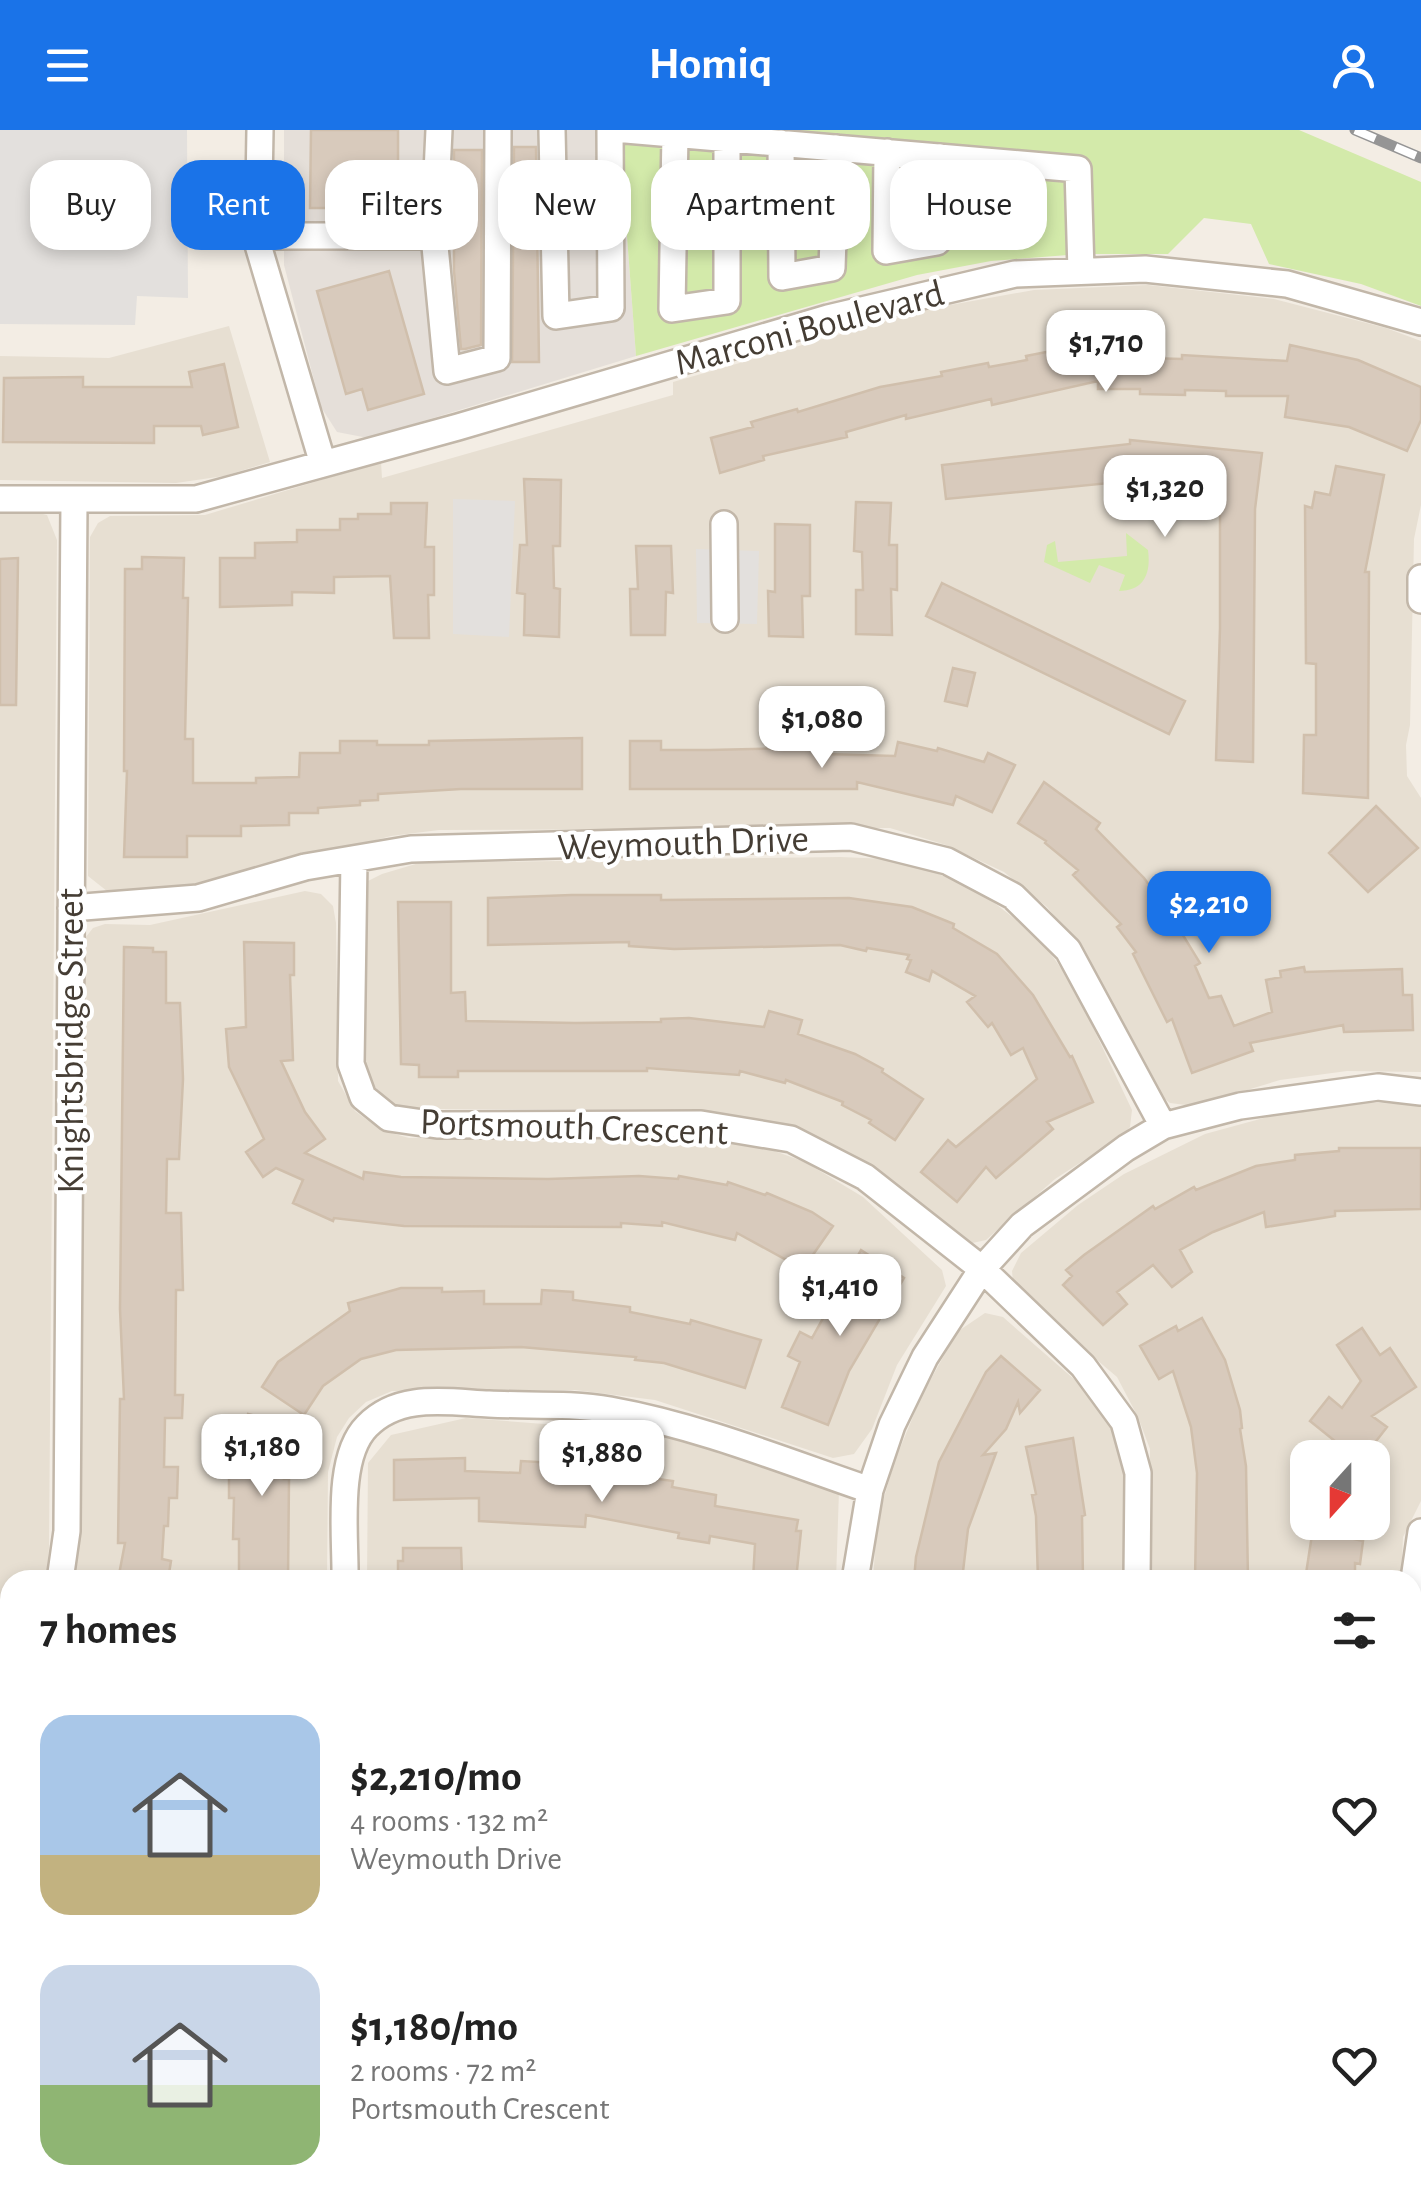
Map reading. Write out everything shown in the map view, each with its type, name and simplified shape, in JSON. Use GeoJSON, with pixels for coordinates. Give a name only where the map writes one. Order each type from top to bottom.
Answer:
{"type":"FeatureCollection","features":[{"type":"Feature","properties":{"kind":"street"},"geometry":{"type":"LineString","coordinates":[[259,160],[260,130]]}},
{"type":"Feature","properties":{"kind":"street"},"geometry":{"type":"LineString","coordinates":[[438,160],[439,130]]}},
{"type":"Feature","properties":{"kind":"street"},"geometry":{"type":"LineString","coordinates":[[435,250],[447,371],[497,358],[498,130]]}},
{"type":"Feature","properties":{"kind":"street"},"geometry":{"type":"LineString","coordinates":[[552,130],[556,316],[611,308],[610,130]]}},
{"type":"Feature","properties":{"kind":"street"},"geometry":{"type":"LineString","coordinates":[[626,130],[977,160]]}},
{"type":"Feature","properties":{"kind":"street"},"geometry":{"type":"LineString","coordinates":[[674,133],[672,308],[728,301],[727,138]]}},
{"type":"Feature","properties":{"kind":"street"},"geometry":{"type":"LineString","coordinates":[[781,142],[782,277],[832,268],[836,148]]}},
{"type":"Feature","properties":{"kind":"street"},"geometry":{"type":"LineString","coordinates":[[887,152],[886,251],[938,242],[940,156]]}},
{"type":"Feature","properties":{"kind":"street"},"geometry":{"type":"LineString","coordinates":[[1047,166],[1078,169],[1081,271]]}},
{"type":"Feature","properties":{"kind":"street"},"geometry":{"type":"LineString","coordinates":[[259,250],[323,464]]}},
{"type":"Feature","properties":{"kind":"street","name":"Marconi Boulevard"},"geometry":{"type":"LineString","coordinates":[[0,498],[196,498],[828,318],[1016,274],[1145,268],[1287,284],[1421,322]]}},
{"type":"Feature","properties":{"kind":"street","name":"Knightsbridge Street"},"geometry":{"type":"LineString","coordinates":[[61,1570],[67,1531],[74,501]]}},
{"type":"Feature","properties":{"kind":"street"},"geometry":{"type":"LineString","coordinates":[[724,524],[725,619]]}},
{"type":"Feature","properties":{"kind":"street"},"geometry":{"type":"LineString","coordinates":[[1421,578],[1421,600]]}},
{"type":"Feature","properties":{"kind":"street","name":"Weymouth Drive"},"geometry":{"type":"LineString","coordinates":[[70,908],[198,898],[306,868],[411,849],[851,837],[948,861],[1013,896],[1068,950],[1163,1126]]}},
{"type":"Feature","properties":{"kind":"street","name":"Portsmouth Crescent"},"geometry":{"type":"LineString","coordinates":[[354,858],[351,1064],[363,1097],[389,1118],[437,1125],[701,1124],[791,1139],[866,1178],[982,1270],[1083,1366],[1124,1422],[1138,1473],[1137,1570]]}},
{"type":"Feature","properties":{"kind":"street"},"geometry":{"type":"LineString","coordinates":[[857,1570],[870,1490],[892,1425],[924,1357],[982,1270],[1022,1224],[1126,1148],[1163,1126],[1240,1106],[1299,1098],[1378,1088],[1421,1092]]}},
{"type":"Feature","properties":{"kind":"street"},"geometry":{"type":"LineString","coordinates":[[345,1570],[346,1474],[352,1449],[365,1427],[392,1406],[424,1401],[608,1409],[719,1438],[870,1490]]}},
{"type":"Feature","properties":{"kind":"street"},"geometry":{"type":"LineString","coordinates":[[1415,1570],[1421,1532]]}},
{"type":"Feature","properties":{"kind":"shaded area"},"geometry":{"type":"Polygon","coordinates":[[[0,130],[187,130],[187,160],[171,160],[171,250],[188,250],[188,298],[137,296],[135,325],[0,324],[0,130]]]}},
{"type":"Feature","properties":{"kind":"shaded area"},"geometry":{"type":"Polygon","coordinates":[[[284,130],[619,130],[621,160],[498,160],[498,250],[628,250],[636,356],[368,438],[337,432],[321,407],[284,265],[284,250],[305,250],[305,160],[284,160],[284,130]]]}},
{"type":"Feature","properties":{"kind":"shaded area"},"geometry":{"type":"Polygon","coordinates":[[[1148,285],[1274,299],[1421,341],[1421,505],[1414,539],[1410,725],[1406,745],[1407,776],[1421,798],[1421,1072],[1347,1071],[1280,1080],[1194,1106],[1170,1103],[1157,1093],[1081,948],[1047,907],[1004,872],[946,845],[890,828],[439,830],[391,836],[184,891],[112,895],[88,876],[90,537],[98,523],[110,516],[205,515],[381,462],[382,478],[673,395],[673,382],[928,309],[1034,290],[1148,285]]]}},
{"type":"Feature","properties":{"kind":"shaded area"},"geometry":{"type":"Polygon","coordinates":[[[229,326],[270,462],[224,476],[176,483],[0,480],[0,356],[109,358],[229,326]]]}},
{"type":"Feature","properties":{"kind":"shaded area"},"geometry":{"type":"Polygon","coordinates":[[[453,499],[515,501],[509,637],[453,634],[453,499]]]}},
{"type":"Feature","properties":{"kind":"shaded area"},"geometry":{"type":"Polygon","coordinates":[[[0,508],[20,508],[47,515],[57,540],[49,1548],[47,1570],[0,1570],[0,508]]]}},
{"type":"Feature","properties":{"kind":"shaded area"},"geometry":{"type":"Polygon","coordinates":[[[696,549],[759,551],[757,624],[697,623],[696,549]]]}},
{"type":"Feature","properties":{"kind":"shaded area"},"geometry":{"type":"Polygon","coordinates":[[[888,859],[929,870],[979,891],[1019,922],[1048,950],[1073,985],[1132,1110],[1130,1127],[1123,1135],[1055,1179],[986,1240],[968,1244],[840,1151],[770,1121],[693,1109],[416,1109],[391,1103],[370,1082],[361,1058],[366,882],[382,874],[419,863],[888,859]]]}},
{"type":"Feature","properties":{"kind":"shaded area"},"geometry":{"type":"Polygon","coordinates":[[[305,891],[321,894],[333,906],[336,923],[338,1081],[355,1111],[381,1130],[409,1138],[703,1136],[752,1143],[805,1162],[863,1197],[942,1270],[946,1286],[897,1365],[872,1429],[854,1454],[833,1458],[655,1400],[575,1390],[392,1391],[366,1402],[337,1437],[328,1472],[327,1570],[76,1570],[78,965],[82,942],[93,928],[105,924],[150,925],[305,891]]]}},
{"type":"Feature","properties":{"kind":"shaded area"},"geometry":{"type":"Polygon","coordinates":[[[1362,1102],[1421,1105],[1421,1501],[1403,1537],[1401,1570],[1150,1570],[1150,1449],[1138,1417],[1117,1377],[1031,1304],[1013,1282],[1012,1271],[1021,1253],[1078,1205],[1124,1174],[1205,1134],[1289,1111],[1362,1102]]]}},
{"type":"Feature","properties":{"kind":"shaded area"},"geometry":{"type":"Polygon","coordinates":[[[985,1313],[1003,1317],[1091,1394],[1112,1430],[1124,1472],[1123,1570],[874,1570],[877,1522],[894,1463],[921,1397],[957,1332],[985,1313]]]}},
{"type":"Feature","properties":{"kind":"shaded area"},"geometry":{"type":"Polygon","coordinates":[[[466,1418],[662,1433],[839,1491],[836,1570],[367,1570],[368,1463],[391,1435],[466,1418]]]}},
{"type":"Feature","properties":{"kind":"green space"},"geometry":{"type":"Polygon","coordinates":[[[619,130],[1299,130],[1421,182],[1421,306],[1361,284],[1269,264],[1251,224],[1204,218],[1168,254],[1081,254],[991,261],[917,275],[636,356],[628,250],[631,160],[621,160],[619,130]]]}},
{"type":"Feature","properties":{"kind":"green space"},"geometry":{"type":"Polygon","coordinates":[[[1126,533],[1148,550],[1147,573],[1135,588],[1119,591],[1125,575],[1099,565],[1090,583],[1044,562],[1047,545],[1055,541],[1058,562],[1127,556],[1126,533]]]}},
{"type":"Feature","properties":{"kind":"building"},"geometry":{"type":"Polygon","coordinates":[[[311,130],[398,130],[398,160],[325,160],[325,208],[310,208],[311,130]]]}},
{"type":"Feature","properties":{"kind":"building"},"geometry":{"type":"Polygon","coordinates":[[[514,147],[536,147],[536,160],[514,160],[514,147]]]}},
{"type":"Feature","properties":{"kind":"building"},"geometry":{"type":"Polygon","coordinates":[[[454,150],[482,150],[481,345],[465,349],[461,349],[454,250],[478,250],[478,160],[454,160],[454,150]]]}},
{"type":"Feature","properties":{"kind":"building"},"geometry":{"type":"Polygon","coordinates":[[[513,250],[537,250],[539,362],[512,362],[513,250]]]}},
{"type":"Feature","properties":{"kind":"building"},"geometry":{"type":"Polygon","coordinates":[[[389,271],[424,394],[368,410],[362,389],[346,394],[317,291],[389,271]]]}},
{"type":"Feature","properties":{"kind":"building"},"geometry":{"type":"Polygon","coordinates":[[[1290,345],[1358,360],[1421,387],[1421,420],[1407,451],[1349,427],[1285,417],[1288,396],[1226,396],[1226,391],[1185,390],[1185,395],[1140,394],[1140,389],[1098,389],[1098,381],[992,405],[991,399],[906,419],[906,415],[846,432],[847,437],[763,456],[764,460],[720,473],[711,438],[753,427],[751,422],[880,387],[988,363],[989,367],[1027,360],[1026,356],[1072,347],[1074,356],[1182,359],[1182,355],[1287,361],[1290,345]]]}},
{"type":"Feature","properties":{"kind":"building"},"geometry":{"type":"Polygon","coordinates":[[[224,364],[238,427],[203,435],[201,426],[154,426],[154,443],[3,442],[4,378],[83,377],[83,387],[192,387],[189,372],[224,364]]]}},
{"type":"Feature","properties":{"kind":"building"},"geometry":{"type":"Polygon","coordinates":[[[1130,440],[1262,453],[1255,509],[1253,762],[1216,760],[1220,486],[1119,476],[1120,482],[946,499],[942,465],[1130,444],[1130,440]]]}},
{"type":"Feature","properties":{"kind":"building"},"geometry":{"type":"Polygon","coordinates":[[[1336,466],[1384,475],[1365,572],[1369,572],[1368,798],[1303,793],[1304,735],[1316,735],[1316,664],[1306,663],[1305,506],[1312,508],[1315,492],[1330,495],[1336,466]]]}},
{"type":"Feature","properties":{"kind":"building"},"geometry":{"type":"Polygon","coordinates":[[[524,479],[561,480],[560,546],[553,546],[554,588],[560,589],[559,637],[524,635],[525,594],[517,593],[520,545],[527,545],[524,479]]]}},
{"type":"Feature","properties":{"kind":"building"},"geometry":{"type":"Polygon","coordinates":[[[856,502],[891,503],[889,545],[897,545],[897,590],[891,589],[892,635],[856,634],[856,590],[863,590],[862,552],[854,551],[856,502]]]}},
{"type":"Feature","properties":{"kind":"building"},"geometry":{"type":"Polygon","coordinates":[[[391,503],[427,503],[425,547],[434,547],[434,595],[428,595],[429,638],[394,638],[390,576],[334,577],[334,593],[292,592],[292,605],[220,607],[220,558],[255,558],[255,543],[297,542],[297,530],[340,530],[340,519],[358,519],[358,514],[391,514],[391,503]]]}},
{"type":"Feature","properties":{"kind":"building"},"geometry":{"type":"Polygon","coordinates":[[[775,524],[810,525],[810,596],[802,596],[803,637],[769,636],[768,591],[775,592],[775,524]]]}},
{"type":"Feature","properties":{"kind":"building"},"geometry":{"type":"Polygon","coordinates":[[[636,546],[671,546],[673,593],[666,592],[665,635],[631,635],[630,589],[638,589],[636,546]]]}},
{"type":"Feature","properties":{"kind":"building"},"geometry":{"type":"Polygon","coordinates":[[[142,557],[184,558],[183,598],[188,598],[185,739],[193,739],[193,783],[256,783],[256,778],[299,777],[300,753],[340,753],[340,741],[429,745],[429,741],[582,738],[582,789],[378,794],[378,800],[360,801],[360,805],[318,808],[318,813],[289,813],[289,825],[241,826],[241,836],[187,836],[187,857],[124,857],[125,569],[142,569],[142,557]]]}},
{"type":"Feature","properties":{"kind":"building"},"geometry":{"type":"Polygon","coordinates":[[[18,558],[16,705],[0,705],[0,559],[18,558]]]}},
{"type":"Feature","properties":{"kind":"building"},"geometry":{"type":"Polygon","coordinates":[[[942,583],[1185,701],[1169,734],[926,616],[942,583]]]}},
{"type":"Feature","properties":{"kind":"building"},"geometry":{"type":"Polygon","coordinates":[[[953,668],[975,673],[967,706],[945,701],[953,668]]]}},
{"type":"Feature","properties":{"kind":"building"},"geometry":{"type":"Polygon","coordinates":[[[793,740],[823,740],[823,754],[895,756],[898,742],[937,751],[938,748],[984,762],[988,753],[1015,765],[992,812],[956,796],[953,805],[857,782],[857,789],[630,789],[630,741],[661,741],[661,750],[709,750],[793,748],[793,740]]]}},
{"type":"Feature","properties":{"kind":"building"},"geometry":{"type":"Polygon","coordinates":[[[1044,782],[1100,823],[1096,829],[1144,878],[1200,963],[1195,966],[1209,998],[1221,996],[1234,1026],[1272,1012],[1266,980],[1281,977],[1280,971],[1304,967],[1305,972],[1402,969],[1403,995],[1412,995],[1413,1030],[1344,1032],[1343,1025],[1250,1043],[1253,1051],[1192,1073],[1172,1019],[1167,1022],[1133,954],[1136,952],[1117,927],[1121,924],[1073,875],[1078,870],[1046,841],[1018,823],[1044,782]]]}},
{"type":"Feature","properties":{"kind":"building"},"geometry":{"type":"Polygon","coordinates":[[[1376,806],[1418,848],[1368,892],[1329,853],[1376,806]]]}},
{"type":"Feature","properties":{"kind":"building"},"geometry":{"type":"Polygon","coordinates":[[[661,895],[661,900],[849,898],[912,907],[954,924],[953,928],[997,954],[1033,995],[1072,1056],[1093,1102],[1047,1122],[1053,1129],[996,1178],[986,1167],[957,1202],[921,1172],[948,1140],[956,1147],[1037,1079],[1023,1048],[1011,1055],[992,1023],[988,1027],[967,1002],[975,996],[932,971],[929,981],[906,972],[909,955],[840,945],[674,949],[629,946],[629,942],[488,945],[488,898],[661,895]]]}},
{"type":"Feature","properties":{"kind":"building"},"geometry":{"type":"Polygon","coordinates":[[[398,902],[451,902],[451,993],[465,992],[466,1021],[661,1022],[689,1018],[764,1027],[769,1011],[802,1020],[798,1034],[855,1054],[923,1099],[895,1140],[869,1123],[871,1120],[842,1105],[843,1102],[786,1080],[785,1083],[740,1071],[739,1075],[647,1068],[458,1071],[458,1077],[419,1077],[419,1065],[401,1064],[398,902]]]}},
{"type":"Feature","properties":{"kind":"building"},"geometry":{"type":"Polygon","coordinates":[[[244,942],[294,943],[294,975],[290,975],[293,1060],[281,1061],[305,1112],[325,1139],[305,1153],[363,1179],[364,1172],[401,1177],[548,1179],[679,1176],[727,1185],[728,1182],[767,1193],[812,1212],[833,1226],[803,1269],[737,1233],[735,1240],[662,1222],[662,1226],[621,1223],[621,1227],[404,1226],[334,1218],[333,1221],[293,1203],[303,1180],[276,1168],[263,1177],[246,1152],[264,1139],[229,1067],[226,1029],[246,1027],[244,942]]]}},
{"type":"Feature","properties":{"kind":"building"},"geometry":{"type":"Polygon","coordinates":[[[124,947],[153,948],[153,952],[166,952],[166,1003],[180,1003],[183,1079],[179,1159],[167,1159],[166,1213],[181,1213],[183,1290],[176,1290],[175,1395],[183,1395],[182,1418],[165,1418],[164,1467],[178,1467],[177,1498],[169,1498],[168,1526],[164,1526],[162,1559],[171,1561],[170,1570],[120,1570],[125,1543],[118,1543],[120,1399],[124,1399],[120,1309],[124,947]]]}},
{"type":"Feature","properties":{"kind":"building"},"geometry":{"type":"Polygon","coordinates":[[[1339,1148],[1421,1148],[1421,1209],[1335,1211],[1335,1216],[1266,1227],[1264,1212],[1180,1250],[1192,1272],[1172,1287],[1153,1265],[1117,1292],[1127,1304],[1103,1325],[1063,1285],[1072,1276],[1066,1270],[1153,1206],[1155,1209],[1194,1187],[1196,1190],[1256,1166],[1339,1148]]]}},
{"type":"Feature","properties":{"kind":"building"},"geometry":{"type":"Polygon","coordinates":[[[861,1250],[904,1278],[849,1371],[828,1425],[782,1407],[800,1362],[788,1356],[800,1332],[812,1338],[861,1250]]]}},
{"type":"Feature","properties":{"kind":"building"},"geometry":{"type":"Polygon","coordinates":[[[401,1288],[484,1291],[484,1304],[541,1304],[542,1290],[573,1292],[573,1300],[630,1307],[630,1312],[690,1324],[691,1320],[761,1340],[745,1388],[664,1363],[635,1360],[636,1357],[521,1347],[396,1350],[361,1359],[323,1386],[304,1415],[262,1387],[278,1362],[350,1311],[348,1303],[401,1288]]]}},
{"type":"Feature","properties":{"kind":"building"},"geometry":{"type":"Polygon","coordinates":[[[1202,1318],[1225,1360],[1240,1410],[1246,1466],[1248,1570],[1195,1570],[1197,1473],[1191,1427],[1173,1371],[1159,1379],[1140,1346],[1176,1326],[1178,1331],[1202,1318]]]}},
{"type":"Feature","properties":{"kind":"building"},"geometry":{"type":"Polygon","coordinates":[[[1362,1328],[1380,1355],[1390,1348],[1416,1387],[1372,1416],[1387,1427],[1377,1440],[1334,1440],[1310,1421],[1329,1397],[1342,1408],[1361,1381],[1337,1345],[1362,1328]]]}},
{"type":"Feature","properties":{"kind":"building"},"geometry":{"type":"Polygon","coordinates":[[[1001,1356],[1040,1390],[1020,1413],[1018,1402],[1006,1429],[983,1455],[996,1453],[968,1529],[963,1570],[915,1570],[939,1462],[986,1372],[1001,1356]]]}},
{"type":"Feature","properties":{"kind":"building"},"geometry":{"type":"Polygon","coordinates":[[[248,1414],[297,1426],[284,1479],[289,1479],[288,1570],[239,1570],[239,1539],[233,1539],[234,1498],[229,1498],[229,1469],[234,1469],[248,1414]]]}},
{"type":"Feature","properties":{"kind":"building"},"geometry":{"type":"Polygon","coordinates":[[[1073,1438],[1085,1515],[1083,1570],[1038,1570],[1032,1495],[1036,1494],[1026,1447],[1073,1438]]]}},
{"type":"Feature","properties":{"kind":"building"},"geometry":{"type":"Polygon","coordinates":[[[465,1458],[465,1471],[520,1473],[521,1461],[592,1465],[673,1481],[672,1487],[716,1495],[715,1506],[798,1520],[796,1531],[801,1531],[797,1570],[754,1570],[755,1544],[710,1536],[709,1543],[678,1538],[679,1533],[586,1515],[585,1527],[479,1521],[479,1498],[394,1500],[394,1460],[465,1458]]]}},
{"type":"Feature","properties":{"kind":"building"},"geometry":{"type":"Polygon","coordinates":[[[1311,1540],[1363,1541],[1360,1564],[1355,1563],[1355,1570],[1307,1570],[1311,1540]]]}},
{"type":"Feature","properties":{"kind":"building"},"geometry":{"type":"Polygon","coordinates":[[[403,1548],[461,1548],[462,1570],[398,1570],[398,1561],[403,1561],[403,1548]]]}},
{"type":"Feature","properties":{"kind":"railway"},"geometry":{"type":"LineString","coordinates":[[1355,130],[1421,158]]}}]}
